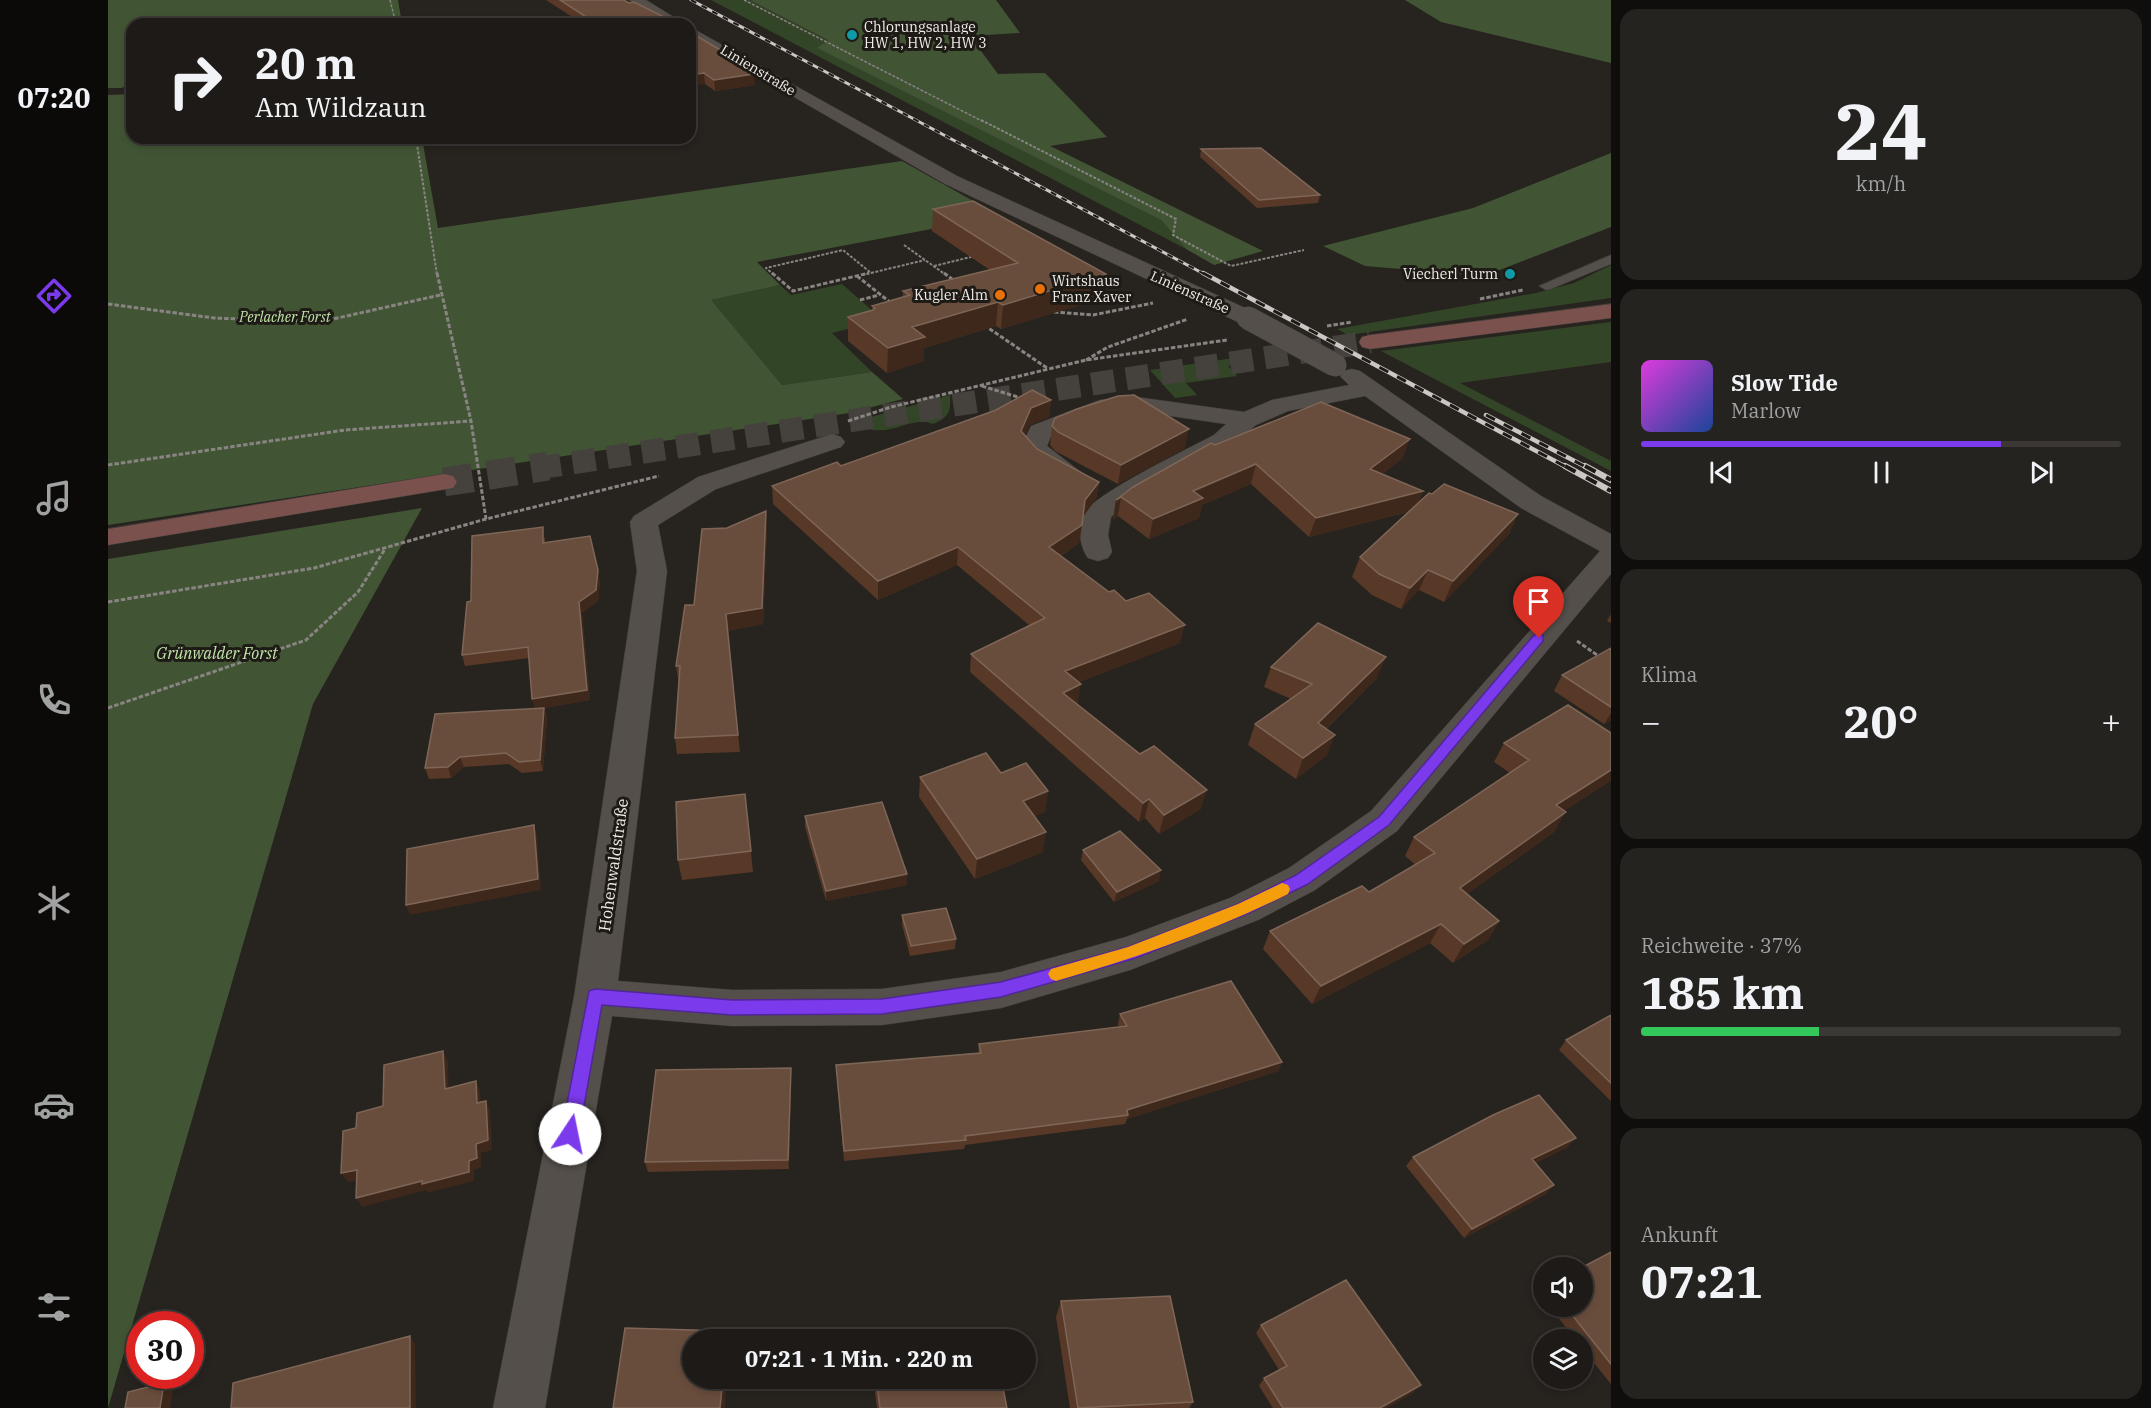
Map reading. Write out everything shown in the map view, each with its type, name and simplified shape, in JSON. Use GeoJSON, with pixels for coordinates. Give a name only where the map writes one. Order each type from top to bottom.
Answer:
{"type":"FeatureCollection","features":[{"type":"Feature","properties":{"kind":"main road"},"geometry":{"type":"LineString","coordinates":[[1370,342],[1611,310]]}},
{"type":"Feature","properties":{"kind":"main road"},"geometry":{"type":"LineString","coordinates":[[108,537],[444,482]]}},
{"type":"Feature","properties":{"kind":"street"},"geometry":{"type":"LineString","coordinates":[[636,0],[668,18]]}},
{"type":"Feature","properties":{"kind":"street","name":"Linienstraße"},"geometry":{"type":"LineString","coordinates":[[696,35],[885,145],[951,180],[1059,233],[1248,318],[1335,365],[1532,502],[1611,546]]}},
{"type":"Feature","properties":{"kind":"street"},"geometry":{"type":"LineString","coordinates":[[1098,552],[1094,535],[1098,513],[1118,498],[1223,440],[1247,420],[1281,405],[1370,388]]}},
{"type":"Feature","properties":{"kind":"street"},"geometry":{"type":"LineString","coordinates":[[1118,498],[1045,459],[1034,447],[1040,431],[1073,415],[1100,407],[1136,404],[1247,420]]}},
{"type":"Feature","properties":{"kind":"street","name":"Hohenwaldstraße"},"geometry":{"type":"LineString","coordinates":[[519,1408],[595,997],[652,571],[644,522],[707,483],[835,433]]}},
{"type":"Feature","properties":{"kind":"street"},"geometry":{"type":"LineString","coordinates":[[595,997],[732,1008],[882,1007],[1001,990],[1130,953],[1213,921],[1302,879],[1384,821],[1611,556]]}},
{"type":"Feature","properties":{"kind":"lane"},"geometry":{"type":"LineString","coordinates":[[1546,286],[1611,259]]}},
{"type":"Feature","properties":{"kind":"path"},"geometry":{"type":"LineString","coordinates":[[390,0],[394,18]]}},
{"type":"Feature","properties":{"kind":"path"},"geometry":{"type":"LineString","coordinates":[[744,0],[1176,219],[1173,235],[1231,266],[1304,250]]}},
{"type":"Feature","properties":{"kind":"path"},"geometry":{"type":"LineString","coordinates":[[417,144],[440,295],[471,420],[486,519]]}},
{"type":"Feature","properties":{"kind":"path"},"geometry":{"type":"LineString","coordinates":[[904,245],[963,286]]}},
{"type":"Feature","properties":{"kind":"path"},"geometry":{"type":"LineString","coordinates":[[872,273],[843,250],[766,268],[793,291],[872,273],[925,260]]}},
{"type":"Feature","properties":{"kind":"path"},"geometry":{"type":"LineString","coordinates":[[934,266],[980,254]]}},
{"type":"Feature","properties":{"kind":"path"},"geometry":{"type":"LineString","coordinates":[[857,276],[896,306]]}},
{"type":"Feature","properties":{"kind":"path"},"geometry":{"type":"LineString","coordinates":[[108,304],[214,318],[320,322],[440,295]]}},
{"type":"Feature","properties":{"kind":"path"},"geometry":{"type":"LineString","coordinates":[[860,300],[880,295]]}},
{"type":"Feature","properties":{"kind":"path"},"geometry":{"type":"LineString","coordinates":[[1052,312],[1093,315],[1160,301]]}},
{"type":"Feature","properties":{"kind":"path"},"geometry":{"type":"LineString","coordinates":[[1086,360],[1108,347],[1224,307]]}},
{"type":"Feature","properties":{"kind":"path"},"geometry":{"type":"LineString","coordinates":[[978,319],[988,329],[1048,369]]}},
{"type":"Feature","properties":{"kind":"path"},"geometry":{"type":"LineString","coordinates":[[835,433],[891,407],[980,385],[1086,360],[1227,340]]}},
{"type":"Feature","properties":{"kind":"path"},"geometry":{"type":"LineString","coordinates":[[980,385],[1073,415]]}},
{"type":"Feature","properties":{"kind":"path"},"geometry":{"type":"LineString","coordinates":[[108,465],[345,430],[471,420]]}},
{"type":"Feature","properties":{"kind":"path"},"geometry":{"type":"LineString","coordinates":[[108,602],[314,568],[486,519],[668,474]]}},
{"type":"Feature","properties":{"kind":"path"},"geometry":{"type":"LineString","coordinates":[[108,708],[306,640],[357,592],[385,548]]}},
{"type":"Feature","properties":{"kind":"path"},"geometry":{"type":"LineString","coordinates":[[1552,623],[1603,659]]}},
{"type":"Feature","properties":{"kind":"green space"},"geometry":{"type":"Polygon","coordinates":[[[108,0],[398,0],[401,18],[126,18],[126,85],[122,88],[108,88],[108,0]]]}},
{"type":"Feature","properties":{"kind":"green space"},"geometry":{"type":"Polygon","coordinates":[[[711,0],[750,0],[828,40],[818,48],[1161,220],[1186,249],[711,0]]]}},
{"type":"Feature","properties":{"kind":"green space"},"geometry":{"type":"Polygon","coordinates":[[[750,0],[996,0],[1020,33],[970,36],[998,74],[1045,73],[1107,137],[1050,146],[1263,251],[1214,265],[1186,249],[1161,220],[817,48],[828,40],[750,0]]]}},
{"type":"Feature","properties":{"kind":"green space"},"geometry":{"type":"Polygon","coordinates":[[[1405,0],[1611,0],[1611,63],[1441,22],[1405,0]]]}},
{"type":"Feature","properties":{"kind":"green space","name":"Perlacher Forst"},"geometry":{"type":"Polygon","coordinates":[[[126,94],[126,144],[423,144],[438,228],[902,161],[1000,216],[757,262],[780,285],[711,300],[782,385],[872,372],[903,399],[849,413],[108,525],[108,95],[126,94]]]}},
{"type":"Feature","properties":{"kind":"green space"},"geometry":{"type":"Polygon","coordinates":[[[1611,153],[1611,227],[1484,276],[1365,266],[1323,246],[1473,208],[1611,153]]]}},
{"type":"Feature","properties":{"kind":"green space"},"geometry":{"type":"Polygon","coordinates":[[[1611,265],[1611,298],[1348,335],[1337,329],[1536,293],[1574,283],[1611,265]]]}},
{"type":"Feature","properties":{"kind":"green space"},"geometry":{"type":"Polygon","coordinates":[[[842,284],[883,320],[832,333],[872,372],[782,385],[710,300],[780,285],[791,295],[842,284]]]}},
{"type":"Feature","properties":{"kind":"green space"},"geometry":{"type":"Polygon","coordinates":[[[1611,322],[1611,362],[1460,383],[1611,461],[1611,471],[1381,351],[1611,322]]]}},
{"type":"Feature","properties":{"kind":"green space"},"geometry":{"type":"Polygon","coordinates":[[[1241,357],[1247,363],[1228,366],[1237,376],[1186,383],[1197,395],[1175,398],[1150,370],[1241,357]]]}},
{"type":"Feature","properties":{"kind":"green space"},"geometry":{"type":"Polygon","coordinates":[[[950,395],[948,413],[943,419],[933,424],[924,422],[878,430],[856,424],[860,420],[950,395]]]}},
{"type":"Feature","properties":{"kind":"green space","name":"Grünwalder Forst"},"geometry":{"type":"Polygon","coordinates":[[[422,508],[313,704],[136,1311],[126,1311],[126,1346],[108,1408],[108,559],[422,508]]]}},
{"type":"Feature","properties":{"kind":"building"},"geometry":{"type":"Polygon","coordinates":[[[560,0],[624,0],[629,3],[634,2],[665,18],[588,18],[560,0]]]}},
{"type":"Feature","properties":{"kind":"building"},"geometry":{"type":"Polygon","coordinates":[[[696,36],[754,74],[714,80],[704,73],[696,74],[696,36]]]}},
{"type":"Feature","properties":{"kind":"building"},"geometry":{"type":"Polygon","coordinates":[[[1261,148],[1320,195],[1259,200],[1201,149],[1261,148]]]}},
{"type":"Feature","properties":{"kind":"building"},"geometry":{"type":"Polygon","coordinates":[[[973,201],[1106,274],[1003,305],[998,302],[912,327],[925,337],[888,348],[848,317],[873,310],[875,308],[872,306],[910,295],[903,291],[1018,263],[933,209],[973,201]]]}},
{"type":"Feature","properties":{"kind":"building"},"geometry":{"type":"Polygon","coordinates":[[[1032,390],[1051,400],[1031,408],[1021,431],[1037,449],[1099,482],[1085,500],[1082,525],[1049,547],[1109,592],[1114,590],[1126,601],[1149,593],[1185,625],[1065,671],[1081,684],[1063,693],[1140,754],[1154,746],[1207,790],[1164,815],[1149,799],[1143,803],[971,654],[1045,618],[958,547],[878,581],[772,486],[837,462],[841,466],[996,410],[1032,390]]]}},
{"type":"Feature","properties":{"kind":"building"},"geometry":{"type":"Polygon","coordinates":[[[1134,395],[1189,429],[1121,465],[1058,432],[1052,426],[1055,418],[1077,409],[1118,396],[1134,395]]]}},
{"type":"Feature","properties":{"kind":"building"},"geometry":{"type":"Polygon","coordinates":[[[1321,402],[1410,439],[1370,469],[1423,491],[1316,518],[1256,464],[1193,491],[1203,498],[1153,519],[1121,497],[1116,500],[1133,487],[1211,443],[1215,445],[1321,402]]]}},
{"type":"Feature","properties":{"kind":"building"},"geometry":{"type":"Polygon","coordinates":[[[1444,484],[1518,514],[1453,581],[1428,570],[1410,588],[1379,574],[1360,557],[1429,493],[1432,494],[1444,484]]]}},
{"type":"Feature","properties":{"kind":"building"},"geometry":{"type":"Polygon","coordinates":[[[766,511],[762,608],[726,614],[738,735],[675,738],[680,666],[676,666],[685,605],[694,605],[702,529],[727,528],[766,511]]]}},
{"type":"Feature","properties":{"kind":"building"},"geometry":{"type":"Polygon","coordinates":[[[543,527],[543,543],[590,536],[598,570],[596,590],[579,602],[587,690],[532,699],[528,647],[462,655],[467,602],[471,601],[472,536],[543,527]]]}},
{"type":"Feature","properties":{"kind":"building"},"geometry":{"type":"Polygon","coordinates":[[[1318,623],[1386,657],[1318,723],[1335,735],[1303,758],[1255,724],[1312,684],[1271,667],[1318,623]]]}},
{"type":"Feature","properties":{"kind":"building"},"geometry":{"type":"Polygon","coordinates":[[[1611,648],[1611,707],[1562,675],[1611,648]]]}},
{"type":"Feature","properties":{"kind":"building"},"geometry":{"type":"Polygon","coordinates":[[[1568,705],[1611,733],[1611,770],[1556,805],[1566,812],[1460,888],[1499,921],[1464,944],[1441,924],[1321,986],[1270,931],[1362,886],[1369,892],[1435,853],[1414,837],[1529,760],[1504,743],[1568,705]]]}},
{"type":"Feature","properties":{"kind":"building"},"geometry":{"type":"Polygon","coordinates":[[[544,708],[540,760],[519,762],[506,753],[460,757],[448,767],[425,768],[435,714],[544,708]]]}},
{"type":"Feature","properties":{"kind":"building"},"geometry":{"type":"Polygon","coordinates":[[[986,753],[1001,773],[1026,763],[1048,791],[1023,801],[1046,832],[977,859],[920,777],[986,753]]]}},
{"type":"Feature","properties":{"kind":"building"},"geometry":{"type":"Polygon","coordinates":[[[745,794],[751,851],[678,860],[676,802],[745,794]]]}},
{"type":"Feature","properties":{"kind":"building"},"geometry":{"type":"Polygon","coordinates":[[[882,802],[907,874],[826,891],[805,816],[882,802]]]}},
{"type":"Feature","properties":{"kind":"building"},"geometry":{"type":"Polygon","coordinates":[[[534,825],[538,879],[406,905],[407,849],[534,825]]]}},
{"type":"Feature","properties":{"kind":"building"},"geometry":{"type":"Polygon","coordinates":[[[1120,831],[1161,870],[1117,892],[1083,850],[1120,831]]]}},
{"type":"Feature","properties":{"kind":"building"},"geometry":{"type":"Polygon","coordinates":[[[946,908],[956,939],[911,946],[902,915],[946,908]]]}},
{"type":"Feature","properties":{"kind":"building"},"geometry":{"type":"Polygon","coordinates":[[[1231,981],[1282,1062],[1127,1110],[1128,1115],[965,1136],[966,1140],[844,1151],[836,1065],[981,1053],[979,1044],[1127,1026],[1120,1014],[1231,981]]]}},
{"type":"Feature","properties":{"kind":"building"},"geometry":{"type":"Polygon","coordinates":[[[1611,1015],[1611,1083],[1566,1040],[1611,1015]]]}},
{"type":"Feature","properties":{"kind":"building"},"geometry":{"type":"Polygon","coordinates":[[[443,1051],[445,1089],[476,1081],[477,1103],[486,1101],[488,1140],[476,1144],[477,1158],[469,1161],[469,1172],[356,1198],[357,1170],[341,1173],[343,1131],[356,1128],[357,1113],[383,1106],[384,1065],[443,1051]]]}},
{"type":"Feature","properties":{"kind":"building"},"geometry":{"type":"Polygon","coordinates":[[[791,1068],[788,1160],[645,1162],[656,1070],[791,1068]]]}},
{"type":"Feature","properties":{"kind":"building"},"geometry":{"type":"Polygon","coordinates":[[[1539,1095],[1576,1138],[1532,1159],[1554,1185],[1472,1229],[1413,1157],[1493,1115],[1539,1095]]]}},
{"type":"Feature","properties":{"kind":"building"},"geometry":{"type":"Polygon","coordinates":[[[1611,1252],[1611,1364],[1593,1341],[1593,1329],[1583,1329],[1574,1317],[1593,1317],[1593,1262],[1611,1252]]]}},
{"type":"Feature","properties":{"kind":"building"},"geometry":{"type":"Polygon","coordinates":[[[1346,1280],[1421,1385],[1380,1408],[1283,1408],[1264,1378],[1287,1366],[1261,1325],[1346,1280]]]}},
{"type":"Feature","properties":{"kind":"building"},"geometry":{"type":"Polygon","coordinates":[[[1170,1296],[1193,1402],[1078,1408],[1061,1301],[1170,1296]]]}},
{"type":"Feature","properties":{"kind":"building"},"geometry":{"type":"Polygon","coordinates":[[[625,1328],[682,1330],[682,1389],[722,1389],[720,1408],[613,1408],[625,1328]]]}},
{"type":"Feature","properties":{"kind":"building"},"geometry":{"type":"Polygon","coordinates":[[[410,1336],[410,1408],[231,1408],[233,1383],[410,1336]]]}},
{"type":"Feature","properties":{"kind":"building"},"geometry":{"type":"Polygon","coordinates":[[[140,1389],[163,1389],[160,1408],[125,1408],[128,1392],[140,1389]]]}},
{"type":"Feature","properties":{"kind":"building"},"geometry":{"type":"Polygon","coordinates":[[[877,1389],[1003,1389],[1007,1408],[880,1408],[877,1389]]]}},
{"type":"Feature","properties":{"kind":"tunnel"},"geometry":{"type":"LineString","coordinates":[[538,468],[1370,342]]}},
{"type":"Feature","properties":{"kind":"tunnel"},"geometry":{"type":"LineString","coordinates":[[444,482],[548,466]]}},
{"type":"Feature","properties":{"kind":"railway"},"geometry":{"type":"LineString","coordinates":[[691,0],[1206,275]]}},
{"type":"Feature","properties":{"kind":"railway"},"geometry":{"type":"LineString","coordinates":[[1203,273],[1568,468]]}},
{"type":"Feature","properties":{"kind":"railway"},"geometry":{"type":"LineString","coordinates":[[1486,415],[1588,468]]}},
{"type":"Feature","properties":{"kind":"railway"},"geometry":{"type":"LineString","coordinates":[[1565,466],[1611,491]]}},
{"type":"Feature","properties":{"kind":"railway"},"geometry":{"type":"LineString","coordinates":[[1585,466],[1611,480]]}},
{"type":"Feature","properties":{"kind":"slow traffic"},"geometry":{"type":"LineString","coordinates":[[1056,974],[1130,953],[1244,909],[1282,889]]}},
{"type":"Feature","properties":{"kind":"place","name":"Chlorungsanlage HW 1, HW 2, HW 3"},"geometry":{"type":"Point","coordinates":[852,35]}},
{"type":"Feature","properties":{"kind":"place","name":"Viecherl Turm"},"geometry":{"type":"Point","coordinates":[1510,274]}},
{"type":"Feature","properties":{"kind":"place","name":"Wirtshaus Franz Xaver"},"geometry":{"type":"Point","coordinates":[1040,289]}},
{"type":"Feature","properties":{"kind":"place","name":"Kugler Alm"},"geometry":{"type":"Point","coordinates":[1000,295]}},
{"type":"Feature","properties":{"kind":"route"},"geometry":{"type":"LineString","coordinates":[[570,1134],[595,997],[732,1008],[882,1007],[1001,990],[1130,953],[1244,909],[1302,879],[1384,821],[1539,638]]}}]}
